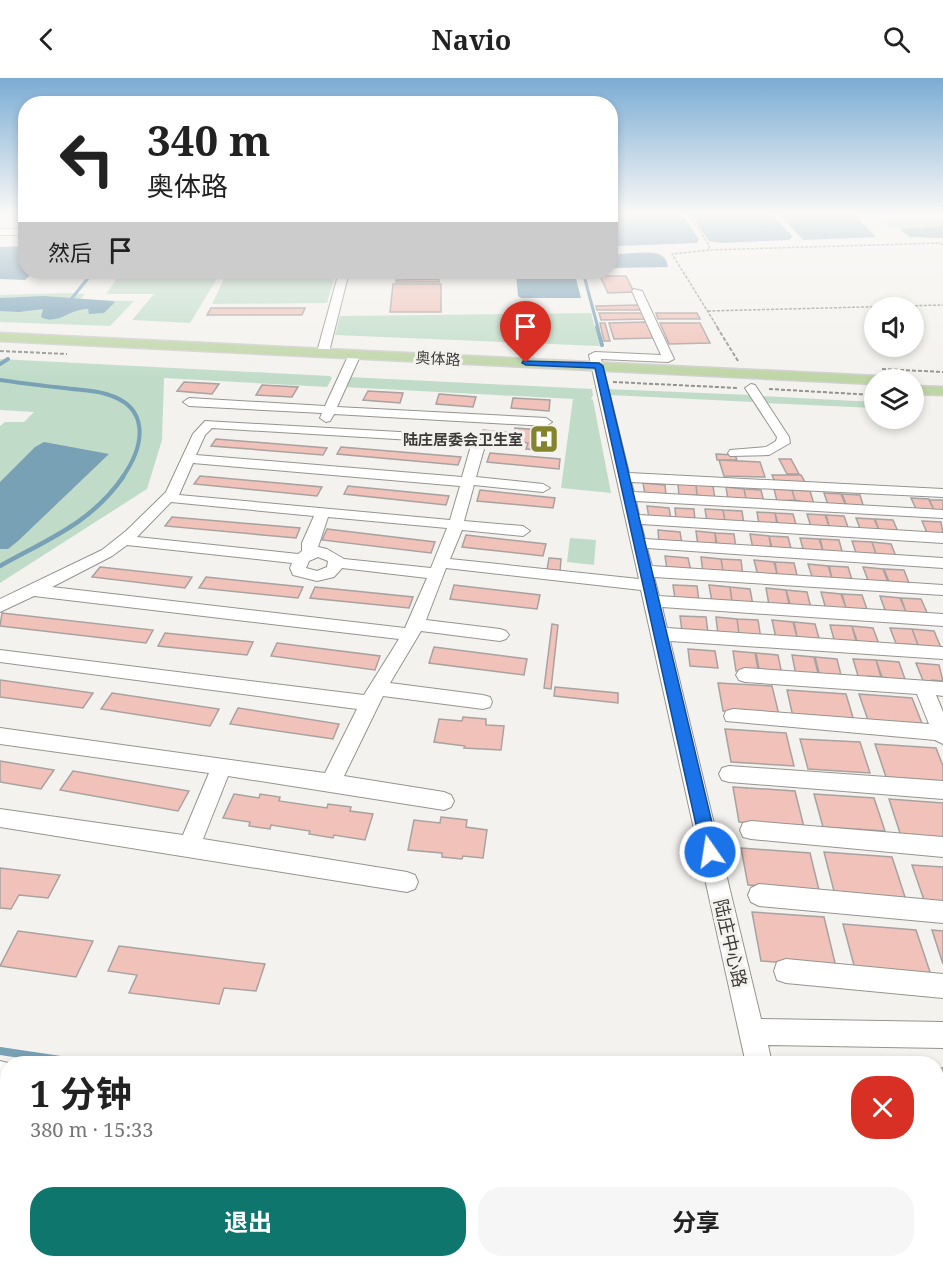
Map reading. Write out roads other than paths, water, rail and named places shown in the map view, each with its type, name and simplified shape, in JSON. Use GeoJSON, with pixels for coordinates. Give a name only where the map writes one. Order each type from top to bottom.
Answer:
{"type":"FeatureCollection","features":[{"type":"Feature","properties":{"kind":"main road","name":"奥体路"},"geometry":{"type":"LineString","coordinates":[[0,337],[323,352],[353,358]]}},
{"type":"Feature","properties":{"kind":"main road","name":"奥体路"},"geometry":{"type":"LineString","coordinates":[[0,344],[353,358],[864,387]]}},
{"type":"Feature","properties":{"kind":"main road","name":"奥体路"},"geometry":{"type":"LineString","coordinates":[[600,374],[864,380]]}},
{"type":"Feature","properties":{"kind":"main road"},"geometry":{"type":"LineString","coordinates":[[924,382],[943,383]]}},
{"type":"Feature","properties":{"kind":"main road"},"geometry":{"type":"LineString","coordinates":[[924,390],[943,391]]}},
{"type":"Feature","properties":{"kind":"street"},"geometry":{"type":"LineString","coordinates":[[323,352],[342,279]]}},
{"type":"Feature","properties":{"kind":"street"},"geometry":{"type":"LineString","coordinates":[[600,374],[595,355],[668,359],[637,291]]}},
{"type":"Feature","properties":{"kind":"street"},"geometry":{"type":"LineString","coordinates":[[321,431],[353,358]]}},
{"type":"Feature","properties":{"kind":"street","name":"陆庄中心路"},"geometry":{"type":"LineString","coordinates":[[600,374],[757,1056]]}},
{"type":"Feature","properties":{"kind":"street"},"geometry":{"type":"LineString","coordinates":[[735,453],[769,451],[783,443],[783,436],[751,388]]}},
{"type":"Feature","properties":{"kind":"street"},"geometry":{"type":"LineString","coordinates":[[189,402],[546,422]]}},
{"type":"Feature","properties":{"kind":"street"},"geometry":{"type":"LineString","coordinates":[[0,606],[107,553],[124,540],[169,498],[178,483],[187,458],[204,428],[209,424],[465,439],[473,443],[477,449],[456,525],[440,568],[414,630],[374,696],[331,782]]}},
{"type":"Feature","properties":{"kind":"street"},"geometry":{"type":"LineString","coordinates":[[187,458],[543,488]]}},
{"type":"Feature","properties":{"kind":"street"},"geometry":{"type":"LineString","coordinates":[[624,477],[943,493]]}},
{"type":"Feature","properties":{"kind":"street"},"geometry":{"type":"LineString","coordinates":[[628,496],[943,514]]}},
{"type":"Feature","properties":{"kind":"street"},"geometry":{"type":"LineString","coordinates":[[169,498],[524,531]]}},
{"type":"Feature","properties":{"kind":"street"},"geometry":{"type":"LineString","coordinates":[[323,512],[305,556],[298,567],[300,571],[315,577],[328,574],[337,563]]}},
{"type":"Feature","properties":{"kind":"street"},"geometry":{"type":"LineString","coordinates":[[633,519],[943,538]]}},
{"type":"Feature","properties":{"kind":"street"},"geometry":{"type":"LineString","coordinates":[[124,540],[305,556],[328,554],[333,556],[337,563]]}},
{"type":"Feature","properties":{"kind":"street"},"geometry":{"type":"LineString","coordinates":[[639,543],[943,563]]}},
{"type":"Feature","properties":{"kind":"street"},"geometry":{"type":"LineString","coordinates":[[337,563],[440,568],[648,585],[943,620]]}},
{"type":"Feature","properties":{"kind":"street"},"geometry":{"type":"LineString","coordinates":[[648,585],[943,590]]}},
{"type":"Feature","properties":{"kind":"street"},"geometry":{"type":"LineString","coordinates":[[32,590],[414,630],[500,635]]}},
{"type":"Feature","properties":{"kind":"street"},"geometry":{"type":"LineString","coordinates":[[660,634],[943,653]]}},
{"type":"Feature","properties":{"kind":"street"},"geometry":{"type":"LineString","coordinates":[[0,656],[374,696],[483,702]]}},
{"type":"Feature","properties":{"kind":"street"},"geometry":{"type":"LineString","coordinates":[[745,675],[943,689]]}},
{"type":"Feature","properties":{"kind":"street"},"geometry":{"type":"LineString","coordinates":[[733,716],[943,734],[924,688]]}},
{"type":"Feature","properties":{"kind":"street"},"geometry":{"type":"LineString","coordinates":[[0,736],[331,782],[444,801]]}},
{"type":"Feature","properties":{"kind":"street"},"geometry":{"type":"LineString","coordinates":[[189,846],[222,767]]}},
{"type":"Feature","properties":{"kind":"street"},"geometry":{"type":"LineString","coordinates":[[729,774],[943,790]]}},
{"type":"Feature","properties":{"kind":"street"},"geometry":{"type":"LineString","coordinates":[[0,818],[406,882]]}},
{"type":"Feature","properties":{"kind":"street"},"geometry":{"type":"LineString","coordinates":[[751,830],[943,847]]}},
{"type":"Feature","properties":{"kind":"street"},"geometry":{"type":"LineString","coordinates":[[759,895],[943,912]]}},
{"type":"Feature","properties":{"kind":"street"},"geometry":{"type":"LineString","coordinates":[[786,971],[943,986]]}},
{"type":"Feature","properties":{"kind":"street"},"geometry":{"type":"LineString","coordinates":[[752,1032],[943,1035]]}},
{"type":"Feature","properties":{"kind":"water"},"geometry":{"type":"Polygon","coordinates":[[[0,267],[18,267],[18,279],[26,279],[25,280],[0,279],[0,267]]]}},
{"type":"Feature","properties":{"kind":"water"},"geometry":{"type":"Polygon","coordinates":[[[516,279],[576,279],[581,298],[521,298],[518,296],[516,279]]]}},
{"type":"Feature","properties":{"kind":"water"},"geometry":{"type":"Polygon","coordinates":[[[44,296],[115,302],[104,313],[89,314],[88,309],[82,309],[53,319],[41,317],[43,309],[19,312],[0,311],[0,298],[44,296]]]}},
{"type":"Feature","properties":{"kind":"water"},"geometry":{"type":"Polygon","coordinates":[[[44,442],[109,454],[18,541],[8,549],[0,549],[0,482],[35,447],[44,442]]]}},
{"type":"Feature","properties":{"kind":"waterway"},"geometry":{"type":"LineString","coordinates":[[68,303],[87,279]]}},
{"type":"Feature","properties":{"kind":"waterway"},"geometry":{"type":"LineString","coordinates":[[585,279],[598,328]]}},
{"type":"Feature","properties":{"kind":"waterway"},"geometry":{"type":"LineString","coordinates":[[597,327],[602,345]]}},
{"type":"Feature","properties":{"kind":"waterway"},"geometry":{"type":"LineString","coordinates":[[0,364],[8,359]]}},
{"type":"Feature","properties":{"kind":"waterway"},"geometry":{"type":"LineString","coordinates":[[0,380],[106,394],[121,400],[131,408],[140,429],[139,441],[130,466],[122,478]]}},
{"type":"Feature","properties":{"kind":"waterway"},"geometry":{"type":"LineString","coordinates":[[0,566],[82,519],[97,507],[123,477]]}},
{"type":"Feature","properties":{"kind":"waterway"},"geometry":{"type":"LineString","coordinates":[[0,1051],[33,1056]]}},
{"type":"Feature","properties":{"kind":"place","name":"陆庄居委会卫生室"},"geometry":{"type":"Point","coordinates":[544,439]}}]}
